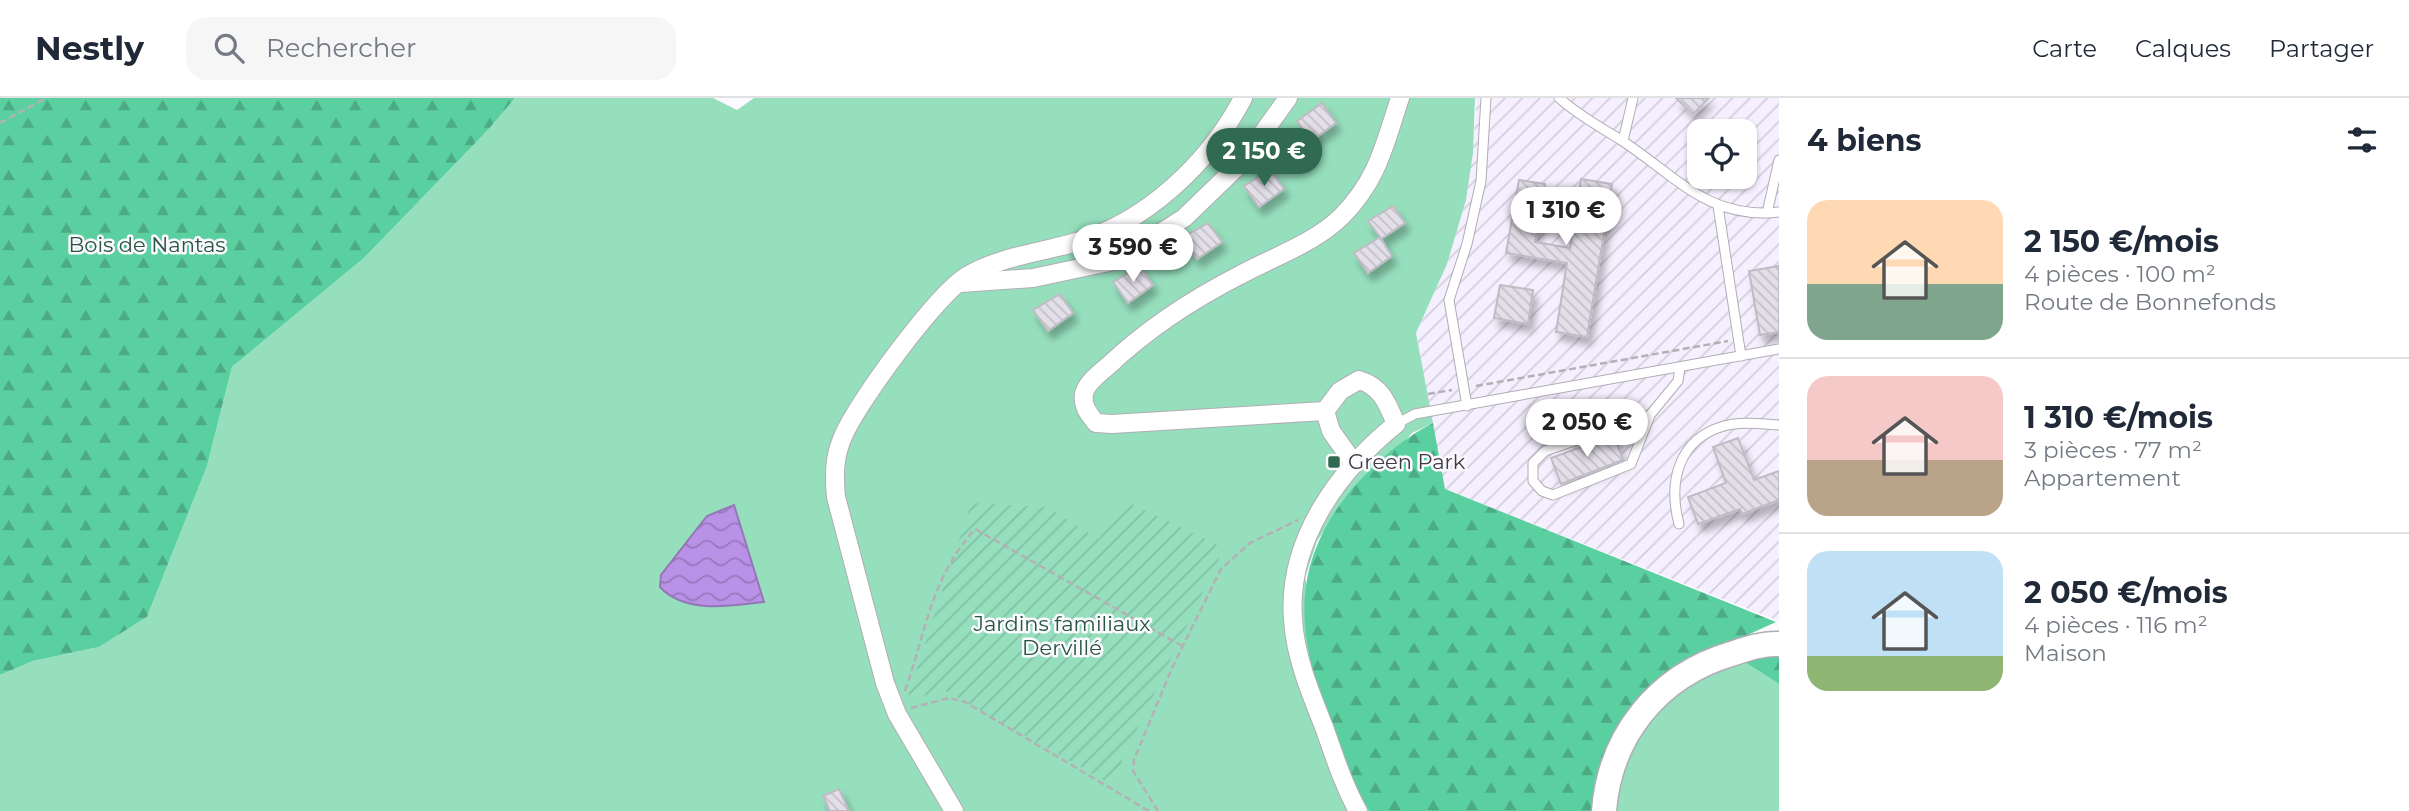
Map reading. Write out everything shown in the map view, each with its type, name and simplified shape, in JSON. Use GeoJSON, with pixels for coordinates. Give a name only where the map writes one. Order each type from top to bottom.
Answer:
{"type":"FeatureCollection","features":[{"type":"Feature","properties":{"kind":"main road"},"geometry":{"type":"LineString","coordinates":[[1604,811],[1608,780],[1617,751],[1632,724],[1653,698],[1685,674],[1714,659],[1779,644]]}},
{"type":"Feature","properties":{"kind":"street"},"geometry":{"type":"LineString","coordinates":[[954,811],[897,714],[875,652],[836,496],[836,458],[853,417],[934,305],[954,284],[986,266],[1076,243],[1129,219],[1165,193],[1195,164],[1225,127],[1242,98]]}},
{"type":"Feature","properties":{"kind":"street"},"geometry":{"type":"LineString","coordinates":[[954,284],[1033,278],[1118,260],[1184,218],[1242,162],[1288,98]]}},
{"type":"Feature","properties":{"kind":"street"},"geometry":{"type":"LineString","coordinates":[[1325,411],[1112,425],[1096,423],[1085,410],[1084,393],[1125,349],[1164,321],[1238,275],[1292,249],[1340,218],[1374,176],[1400,98]]}},
{"type":"Feature","properties":{"kind":"street"},"geometry":{"type":"LineString","coordinates":[[1325,411],[1340,390],[1359,380],[1375,385],[1387,402],[1396,424],[1353,462],[1317,517],[1298,564],[1292,592],[1293,621],[1300,661],[1358,811]]}},
{"type":"Feature","properties":{"kind":"street"},"geometry":{"type":"LineString","coordinates":[[1325,411],[1331,430],[1353,462]]}},
{"type":"Feature","properties":{"kind":"lane"},"geometry":{"type":"LineString","coordinates":[[1467,406],[1449,300],[1467,244],[1481,181],[1486,98]]}},
{"type":"Feature","properties":{"kind":"lane"},"geometry":{"type":"LineString","coordinates":[[1559,98],[1623,141],[1675,182],[1718,206],[1779,212]]}},
{"type":"Feature","properties":{"kind":"lane"},"geometry":{"type":"LineString","coordinates":[[1623,141],[1633,98]]}},
{"type":"Feature","properties":{"kind":"lane"},"geometry":{"type":"LineString","coordinates":[[1768,213],[1779,160]]}},
{"type":"Feature","properties":{"kind":"lane"},"geometry":{"type":"LineString","coordinates":[[1718,206],[1741,356]]}},
{"type":"Feature","properties":{"kind":"lane"},"geometry":{"type":"LineString","coordinates":[[1396,424],[1415,414],[1779,349]]}},
{"type":"Feature","properties":{"kind":"lane"},"geometry":{"type":"LineString","coordinates":[[1650,415],[1545,451],[1533,463],[1533,481],[1542,491],[1553,495],[1624,468],[1634,457],[1650,415],[1678,381],[1680,368]]}},
{"type":"Feature","properties":{"kind":"lane"},"geometry":{"type":"LineString","coordinates":[[1679,524],[1673,495],[1674,482],[1678,466],[1692,443],[1724,426],[1779,425]]}},
{"type":"Feature","properties":{"kind":"path"},"geometry":{"type":"LineString","coordinates":[[0,123],[46,98]]}},
{"type":"Feature","properties":{"kind":"path"},"geometry":{"type":"LineString","coordinates":[[1428,394],[1739,339]]}},
{"type":"Feature","properties":{"kind":"path"},"geometry":{"type":"LineString","coordinates":[[1158,811],[1133,771],[1134,760],[1171,668],[1184,647],[1221,569],[1235,554],[1293,521],[1317,517]]}},
{"type":"Feature","properties":{"kind":"path"},"geometry":{"type":"LineString","coordinates":[[897,714],[944,571],[975,529],[1184,647]]}},
{"type":"Feature","properties":{"kind":"path"},"geometry":{"type":"LineString","coordinates":[[897,714],[933,700],[949,698],[965,702],[1149,811]]}},
{"type":"Feature","properties":{"kind":"shaded area"},"geometry":{"type":"Polygon","coordinates":[[[1475,98],[1779,98],[1779,621],[1444,489],[1416,333],[1447,264],[1466,200],[1476,115],[1475,98]]]}},
{"type":"Feature","properties":{"kind":"green space","name":"Bois de Nantas"},"geometry":{"type":"Polygon","coordinates":[[[0,98],[515,98],[488,130],[364,258],[232,367],[207,466],[147,617],[99,647],[33,661],[0,675],[0,98]]]}},
{"type":"Feature","properties":{"kind":"green space"},"geometry":{"type":"Polygon","coordinates":[[[515,98],[713,98],[737,110],[754,98],[1475,98],[1473,153],[1466,200],[1447,264],[1416,333],[1433,423],[1412,433],[1401,446],[1377,461],[1357,483],[1317,541],[1305,578],[1357,791],[1369,811],[0,811],[0,675],[33,661],[99,647],[147,617],[207,466],[232,367],[364,258],[488,130],[515,98]]]}},
{"type":"Feature","properties":{"kind":"green space"},"geometry":{"type":"Polygon","coordinates":[[[1433,423],[1445,489],[1776,622],[1686,663],[1648,693],[1597,811],[1369,811],[1357,791],[1327,714],[1307,641],[1304,605],[1309,569],[1323,532],[1356,484],[1398,445],[1433,423]]]}},
{"type":"Feature","properties":{"kind":"green space","name":"Jardins familiaux Dervillé"},"geometry":{"type":"Polygon","coordinates":[[[1126,501],[1224,548],[1111,784],[946,691],[907,699],[971,503],[1046,507],[1099,539],[1126,501]]]}},
{"type":"Feature","properties":{"kind":"green space"},"geometry":{"type":"Polygon","coordinates":[[[1721,647],[1779,684],[1779,811],[1597,811],[1611,745],[1721,647]]]}},
{"type":"Feature","properties":{"kind":"green space"},"geometry":{"type":"Polygon","coordinates":[[[1779,652],[1779,684],[1743,661],[1779,652]]]}},
{"type":"Feature","properties":{"kind":"water"},"geometry":{"type":"Polygon","coordinates":[[[734,505],[764,602],[709,606],[695,605],[670,596],[660,587],[661,575],[707,516],[734,505]]]}},
{"type":"Feature","properties":{"kind":"building"},"geometry":{"type":"Polygon","coordinates":[[[1676,98],[1709,98],[1693,114],[1676,98]]]}},
{"type":"Feature","properties":{"kind":"building"},"geometry":{"type":"Polygon","coordinates":[[[1322,103],[1336,123],[1311,141],[1297,121],[1322,103]]]}},
{"type":"Feature","properties":{"kind":"building"},"geometry":{"type":"Polygon","coordinates":[[[1270,170],[1284,189],[1259,207],[1244,186],[1270,170]]]}},
{"type":"Feature","properties":{"kind":"building"},"geometry":{"type":"Polygon","coordinates":[[[1581,179],[1612,184],[1587,337],[1556,332],[1567,263],[1506,253],[1519,180],[1545,184],[1535,242],[1570,248],[1581,179]]]}},
{"type":"Feature","properties":{"kind":"building"},"geometry":{"type":"Polygon","coordinates":[[[1393,206],[1405,223],[1381,239],[1392,256],[1368,273],[1354,253],[1380,237],[1368,221],[1393,206]]]}},
{"type":"Feature","properties":{"kind":"building"},"geometry":{"type":"Polygon","coordinates":[[[1208,223],[1222,242],[1197,259],[1182,238],[1208,223]]]}},
{"type":"Feature","properties":{"kind":"building"},"geometry":{"type":"Polygon","coordinates":[[[1140,266],[1153,285],[1128,303],[1113,282],[1140,266]]]}},
{"type":"Feature","properties":{"kind":"building"},"geometry":{"type":"Polygon","coordinates":[[[1779,266],[1779,332],[1760,335],[1749,271],[1779,266]]]}},
{"type":"Feature","properties":{"kind":"building"},"geometry":{"type":"Polygon","coordinates":[[[1500,285],[1533,290],[1528,324],[1494,318],[1500,285]]]}},
{"type":"Feature","properties":{"kind":"building"},"geometry":{"type":"Polygon","coordinates":[[[1060,294],[1073,313],[1048,331],[1033,310],[1060,294]]]}},
{"type":"Feature","properties":{"kind":"building"},"geometry":{"type":"Polygon","coordinates":[[[1614,435],[1623,460],[1561,484],[1551,458],[1614,435]]]}},
{"type":"Feature","properties":{"kind":"building"},"geometry":{"type":"Polygon","coordinates":[[[1738,438],[1754,480],[1779,471],[1779,500],[1742,514],[1740,509],[1698,524],[1688,497],[1726,483],[1713,447],[1738,438]]]}},
{"type":"Feature","properties":{"kind":"building"},"geometry":{"type":"Polygon","coordinates":[[[839,789],[849,811],[830,811],[823,796],[839,789]]]}},
{"type":"Feature","properties":{"kind":"place","name":"Green Park"},"geometry":{"type":"Point","coordinates":[1334,462]}}]}
